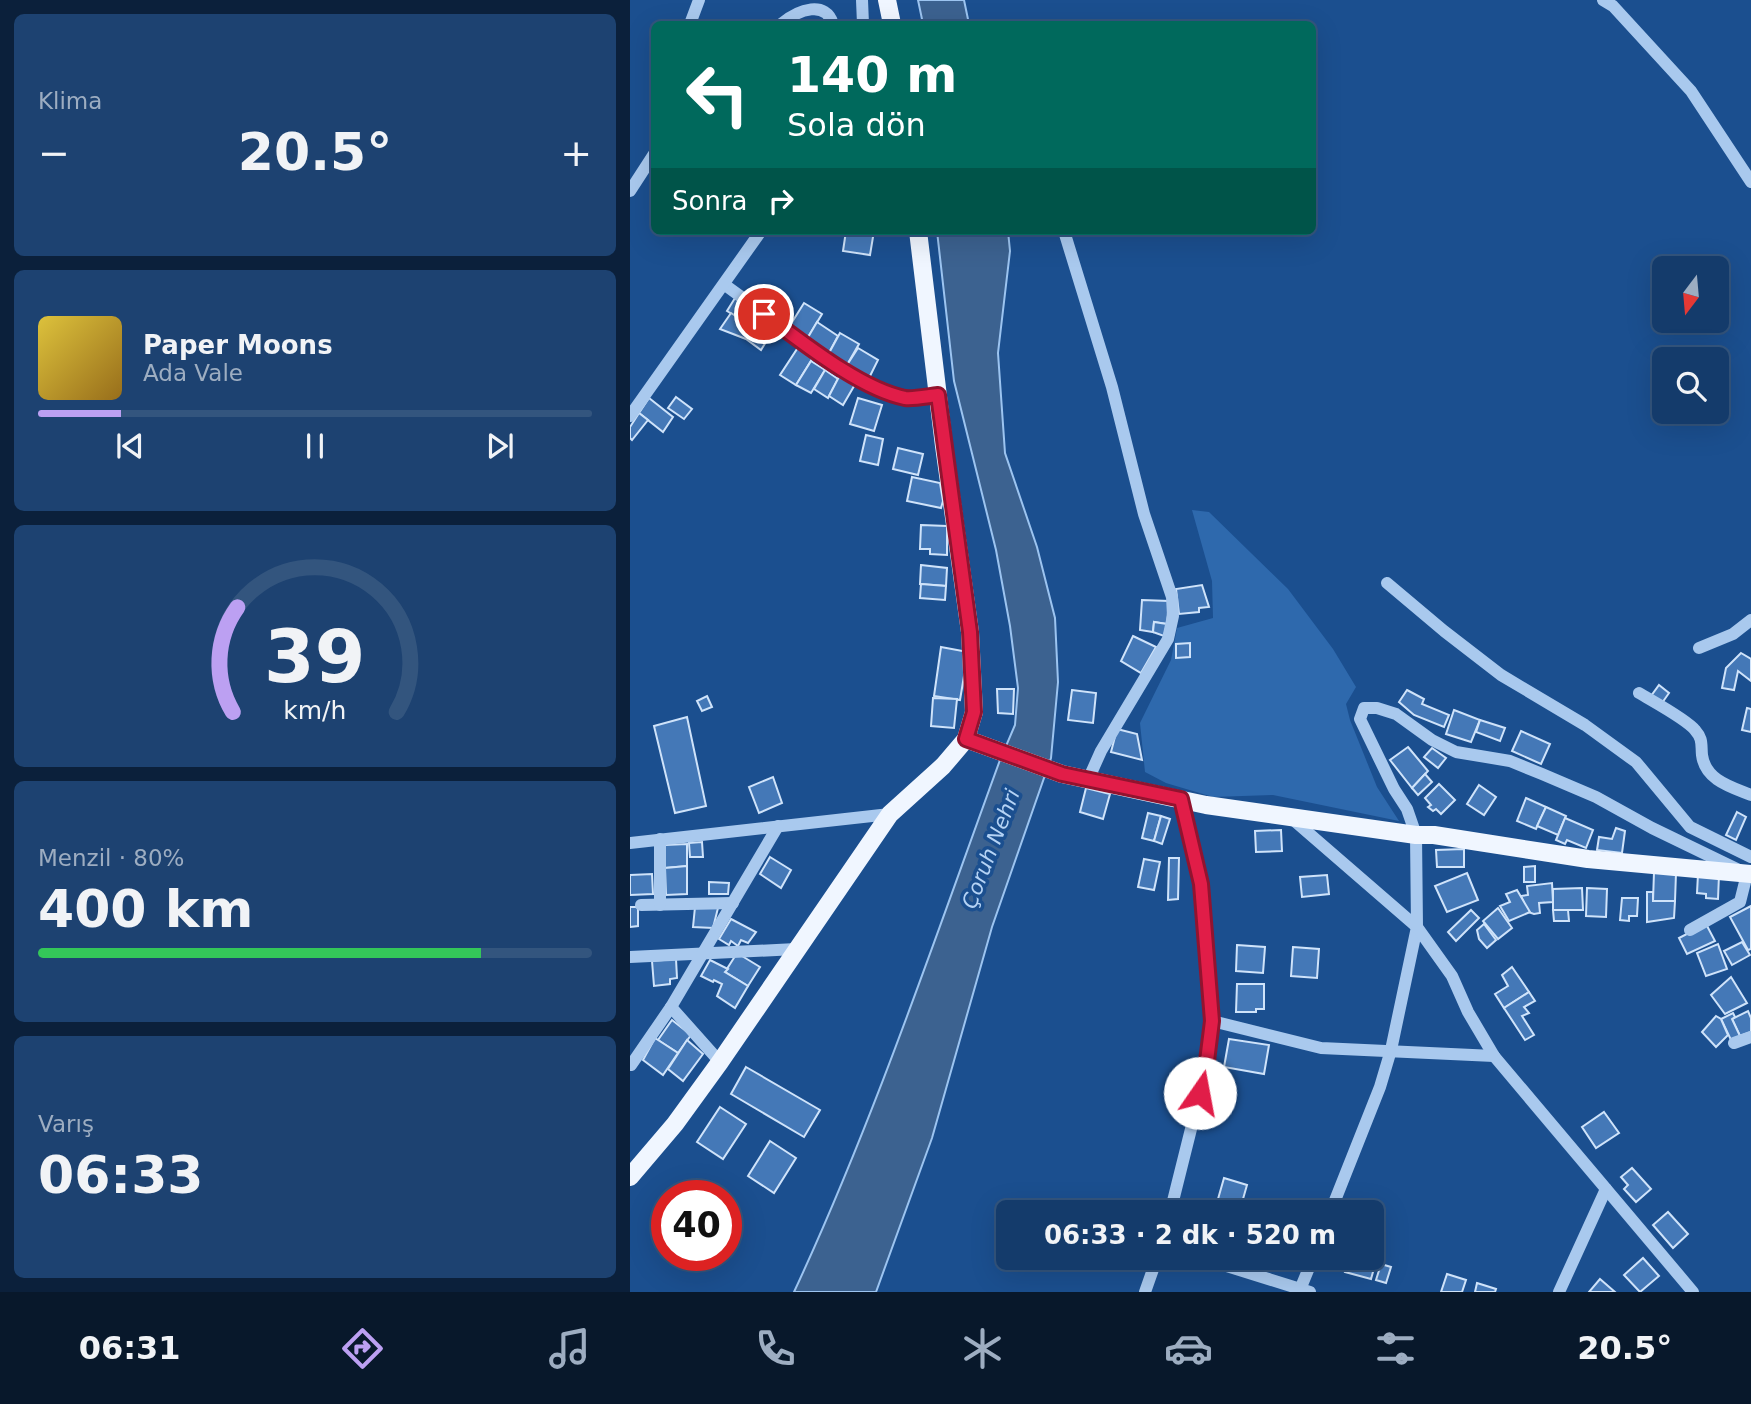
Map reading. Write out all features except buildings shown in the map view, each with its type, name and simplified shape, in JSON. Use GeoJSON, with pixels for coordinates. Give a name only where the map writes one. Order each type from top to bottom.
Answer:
{"type":"FeatureCollection","features":[{"type":"Feature","properties":{"kind":"main road"},"geometry":{"type":"LineString","coordinates":[[887,0],[891,21]]}},
{"type":"Feature","properties":{"kind":"main road"},"geometry":{"type":"LineString","coordinates":[[630,1177],[675,1124],[720,1062],[890,814],[943,765],[966,739],[974,712],[970,632],[918,235]]}},
{"type":"Feature","properties":{"kind":"main road"},"geometry":{"type":"LineString","coordinates":[[966,739],[1062,774],[1181,799],[1290,817],[1416,835],[1434,835],[1588,859],[1750,868]]}},
{"type":"Feature","properties":{"kind":"street"},"geometry":{"type":"LineString","coordinates":[[691,21],[699,0]]}},
{"type":"Feature","properties":{"kind":"street"},"geometry":{"type":"LineString","coordinates":[[862,0],[863,21]]}},
{"type":"Feature","properties":{"kind":"street"},"geometry":{"type":"LineString","coordinates":[[1603,0],[1613,6],[1691,91],[1751,182]]}},
{"type":"Feature","properties":{"kind":"street"},"geometry":{"type":"LineString","coordinates":[[785,21],[803,6],[814,4],[823,6],[830,12],[832,21]]}},
{"type":"Feature","properties":{"kind":"street"},"geometry":{"type":"LineString","coordinates":[[630,191],[651,159]]}},
{"type":"Feature","properties":{"kind":"street"},"geometry":{"type":"LineString","coordinates":[[630,416],[758,235]]}},
{"type":"Feature","properties":{"kind":"street"},"geometry":{"type":"LineString","coordinates":[[1065,235],[1112,387],[1144,514],[1173,606],[1172,628],[1168,639],[1097,758],[1088,780]]}},
{"type":"Feature","properties":{"kind":"street"},"geometry":{"type":"LineString","coordinates":[[724,285],[803,342],[866,382],[906,398],[938,395]]}},
{"type":"Feature","properties":{"kind":"street"},"geometry":{"type":"LineString","coordinates":[[1387,583],[1501,675],[1585,725],[1636,762],[1690,827],[1750,868]]}},
{"type":"Feature","properties":{"kind":"street"},"geometry":{"type":"LineString","coordinates":[[1699,648],[1733,634],[1751,620]]}},
{"type":"Feature","properties":{"kind":"street"},"geometry":{"type":"LineString","coordinates":[[1639,693],[1693,727],[1702,740],[1702,757],[1708,770],[1721,783],[1751,795]]}},
{"type":"Feature","properties":{"kind":"street"},"geometry":{"type":"LineString","coordinates":[[1336,1200],[1380,1087],[1391,1049],[1417,927],[1416,835],[1407,809],[1364,730],[1360,719],[1364,708],[1377,708],[1396,714],[1432,740],[1457,752],[1510,761],[1553,778],[1596,797],[1651,828],[1750,868]]}},
{"type":"Feature","properties":{"kind":"street"},"geometry":{"type":"LineString","coordinates":[[1173,1200],[1206,1069],[1212,1021],[1201,884],[1181,799]]}},
{"type":"Feature","properties":{"kind":"street"},"geometry":{"type":"LineString","coordinates":[[630,843],[890,814]]}},
{"type":"Feature","properties":{"kind":"street"},"geometry":{"type":"LineString","coordinates":[[1290,817],[1417,927],[1452,976],[1468,1012],[1494,1056],[1693,1292]]}},
{"type":"Feature","properties":{"kind":"street"},"geometry":{"type":"LineString","coordinates":[[631,1065],[705,952],[778,826]]}},
{"type":"Feature","properties":{"kind":"street"},"geometry":{"type":"LineString","coordinates":[[660,839],[660,905]]}},
{"type":"Feature","properties":{"kind":"street"},"geometry":{"type":"LineString","coordinates":[[1690,930],[1740,902],[1750,868]]}},
{"type":"Feature","properties":{"kind":"street"},"geometry":{"type":"LineString","coordinates":[[641,905],[733,903]]}},
{"type":"Feature","properties":{"kind":"street"},"geometry":{"type":"LineString","coordinates":[[630,957],[796,949]]}},
{"type":"Feature","properties":{"kind":"street"},"geometry":{"type":"LineString","coordinates":[[671,1007],[720,1062]]}},
{"type":"Feature","properties":{"kind":"street"},"geometry":{"type":"LineString","coordinates":[[1212,1021],[1321,1048],[1391,1049],[1494,1056]]}},
{"type":"Feature","properties":{"kind":"street"},"geometry":{"type":"LineString","coordinates":[[1734,1043],[1751,1037]]}},
{"type":"Feature","properties":{"kind":"street"},"geometry":{"type":"LineString","coordinates":[[1559,1292],[1606,1189]]}},
{"type":"Feature","properties":{"kind":"street"},"geometry":{"type":"LineString","coordinates":[[1145,1292],[1153,1270]]}},
{"type":"Feature","properties":{"kind":"street"},"geometry":{"type":"LineString","coordinates":[[1238,1270],[1303,1291],[1309,1270]]}},
{"type":"Feature","properties":{"kind":"shaded area"},"geometry":{"type":"Polygon","coordinates":[[[1192,510],[1209,512],[1288,589],[1333,649],[1356,687],[1346,704],[1350,720],[1377,787],[1399,821],[1273,795],[1213,797],[1166,783],[1145,772],[1140,723],[1171,660],[1177,628],[1213,618],[1212,581],[1192,510]]]}},
{"type":"Feature","properties":{"kind":"water"},"geometry":{"type":"Polygon","coordinates":[[[918,0],[964,0],[968,21],[922,21],[918,0]]]}},
{"type":"Feature","properties":{"kind":"water","name":"Çoruh Nehri"},"geometry":{"type":"Polygon","coordinates":[[[937,235],[1008,235],[1010,251],[998,353],[1005,453],[1037,547],[1055,618],[1058,682],[1051,758],[992,927],[932,1138],[876,1292],[794,1292],[877,1095],[1015,725],[1018,688],[1010,626],[996,550],[954,381],[937,235]]]}},
{"type":"Feature","properties":{"kind":"route"},"geometry":{"type":"LineString","coordinates":[[764,314],[866,382],[906,398],[938,395],[970,632],[974,712],[966,739],[1062,774],[1181,799],[1201,884],[1212,1021],[1200,1093]]}}]}
